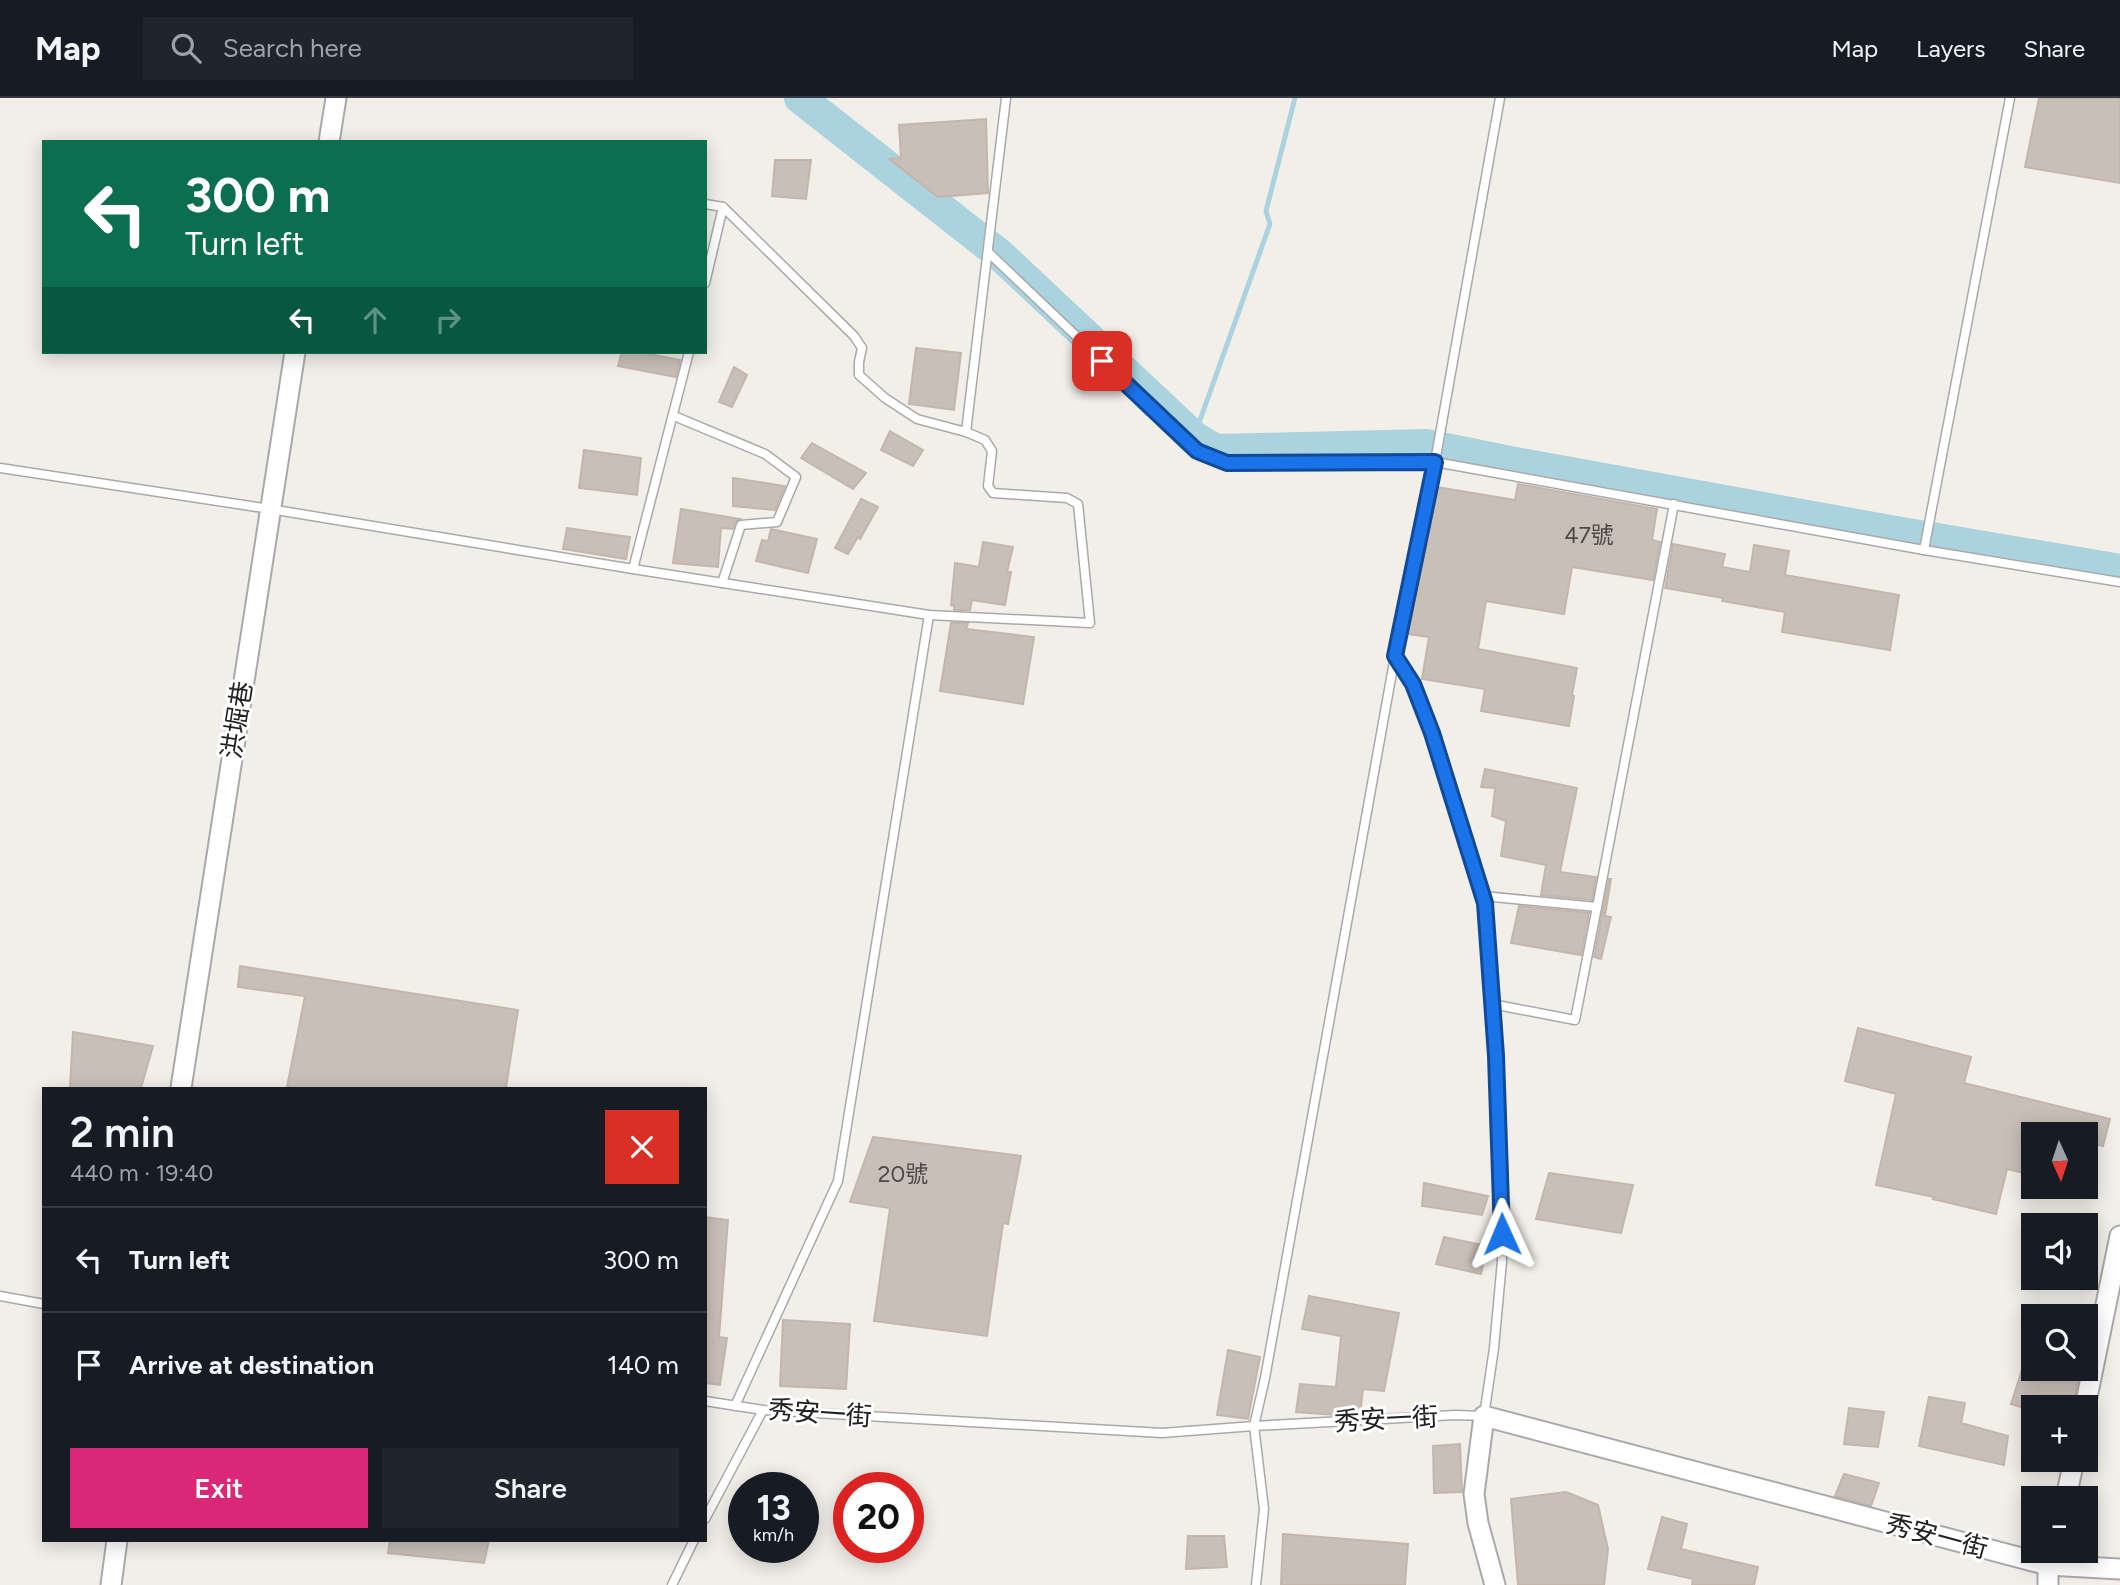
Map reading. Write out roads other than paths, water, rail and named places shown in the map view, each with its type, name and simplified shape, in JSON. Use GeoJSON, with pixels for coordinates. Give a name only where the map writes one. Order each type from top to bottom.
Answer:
{"type":"FeatureCollection","features":[{"type":"Feature","properties":{"kind":"street"},"geometry":{"type":"LineString","coordinates":[[329,140],[335,98]]}},
{"type":"Feature","properties":{"kind":"street","name":"洪堀巷"},"geometry":{"type":"LineString","coordinates":[[181,1087],[295,354]]}},
{"type":"Feature","properties":{"kind":"street"},"geometry":{"type":"LineString","coordinates":[[2087,1395],[2120,1236]]}},
{"type":"Feature","properties":{"kind":"street"},"geometry":{"type":"LineString","coordinates":[[1484,1416],[1474,1494],[1478,1523],[1494,1585]]}},
{"type":"Feature","properties":{"kind":"street","name":"秀安一街"},"geometry":{"type":"LineString","coordinates":[[1484,1416],[2050,1567],[2120,1569]]}},
{"type":"Feature","properties":{"kind":"street"},"geometry":{"type":"LineString","coordinates":[[111,1585],[117,1542]]}},
{"type":"Feature","properties":{"kind":"lane"},"geometry":{"type":"LineString","coordinates":[[966,432],[1006,98]]}},
{"type":"Feature","properties":{"kind":"lane"},"geometry":{"type":"LineString","coordinates":[[1256,1585],[1264,1509],[1254,1426],[1265,1378],[1395,656],[1435,462],[1500,98]]}},
{"type":"Feature","properties":{"kind":"lane"},"geometry":{"type":"LineString","coordinates":[[1924,550],[2010,98]]}},
{"type":"Feature","properties":{"kind":"lane"},"geometry":{"type":"LineString","coordinates":[[0,468],[929,615],[1090,623],[1079,504],[1067,498],[993,493],[988,486],[992,451],[985,440],[966,432],[916,419],[885,398],[859,375],[862,348],[854,336],[723,207],[707,204]]}},
{"type":"Feature","properties":{"kind":"lane"},"geometry":{"type":"LineString","coordinates":[[707,275],[723,207]]}},
{"type":"Feature","properties":{"kind":"lane"},"geometry":{"type":"LineString","coordinates":[[989,253],[1197,451],[1227,463],[1435,462],[1924,550],[2120,582]]}},
{"type":"Feature","properties":{"kind":"lane"},"geometry":{"type":"LineString","coordinates":[[633,569],[689,354]]}},
{"type":"Feature","properties":{"kind":"lane"},"geometry":{"type":"LineString","coordinates":[[674,416],[765,454],[796,477],[777,522],[741,525],[722,583]]}},
{"type":"Feature","properties":{"kind":"lane"},"geometry":{"type":"LineString","coordinates":[[1492,1004],[1575,1020],[1674,504]]}},
{"type":"Feature","properties":{"kind":"lane"},"geometry":{"type":"LineString","coordinates":[[735,1406],[838,1181],[929,615]]}},
{"type":"Feature","properties":{"kind":"lane"},"geometry":{"type":"LineString","coordinates":[[1395,656],[1413,684],[1432,733],[1485,903],[1500,1152],[1502,1261],[1494,1349],[1484,1416]]}},
{"type":"Feature","properties":{"kind":"lane"},"geometry":{"type":"LineString","coordinates":[[1483,896],[1597,907]]}},
{"type":"Feature","properties":{"kind":"lane"},"geometry":{"type":"LineString","coordinates":[[0,1296],[42,1304]]}},
{"type":"Feature","properties":{"kind":"lane","name":"秀安一街"},"geometry":{"type":"LineString","coordinates":[[707,1401],[763,1410],[1162,1433],[1455,1415],[1484,1416]]}},
{"type":"Feature","properties":{"kind":"lane"},"geometry":{"type":"LineString","coordinates":[[707,1515],[763,1410]]}},
{"type":"Feature","properties":{"kind":"lane"},"geometry":{"type":"LineString","coordinates":[[672,1585],[693,1542]]}},
{"type":"Feature","properties":{"kind":"waterway"},"geometry":{"type":"LineString","coordinates":[[800,98],[999,254],[1194,437],[1216,450],[1426,445],[1890,531],[2120,570]]}},
{"type":"Feature","properties":{"kind":"waterway"},"geometry":{"type":"LineString","coordinates":[[1194,437],[1270,224],[1266,211],[1295,98]]}}]}
